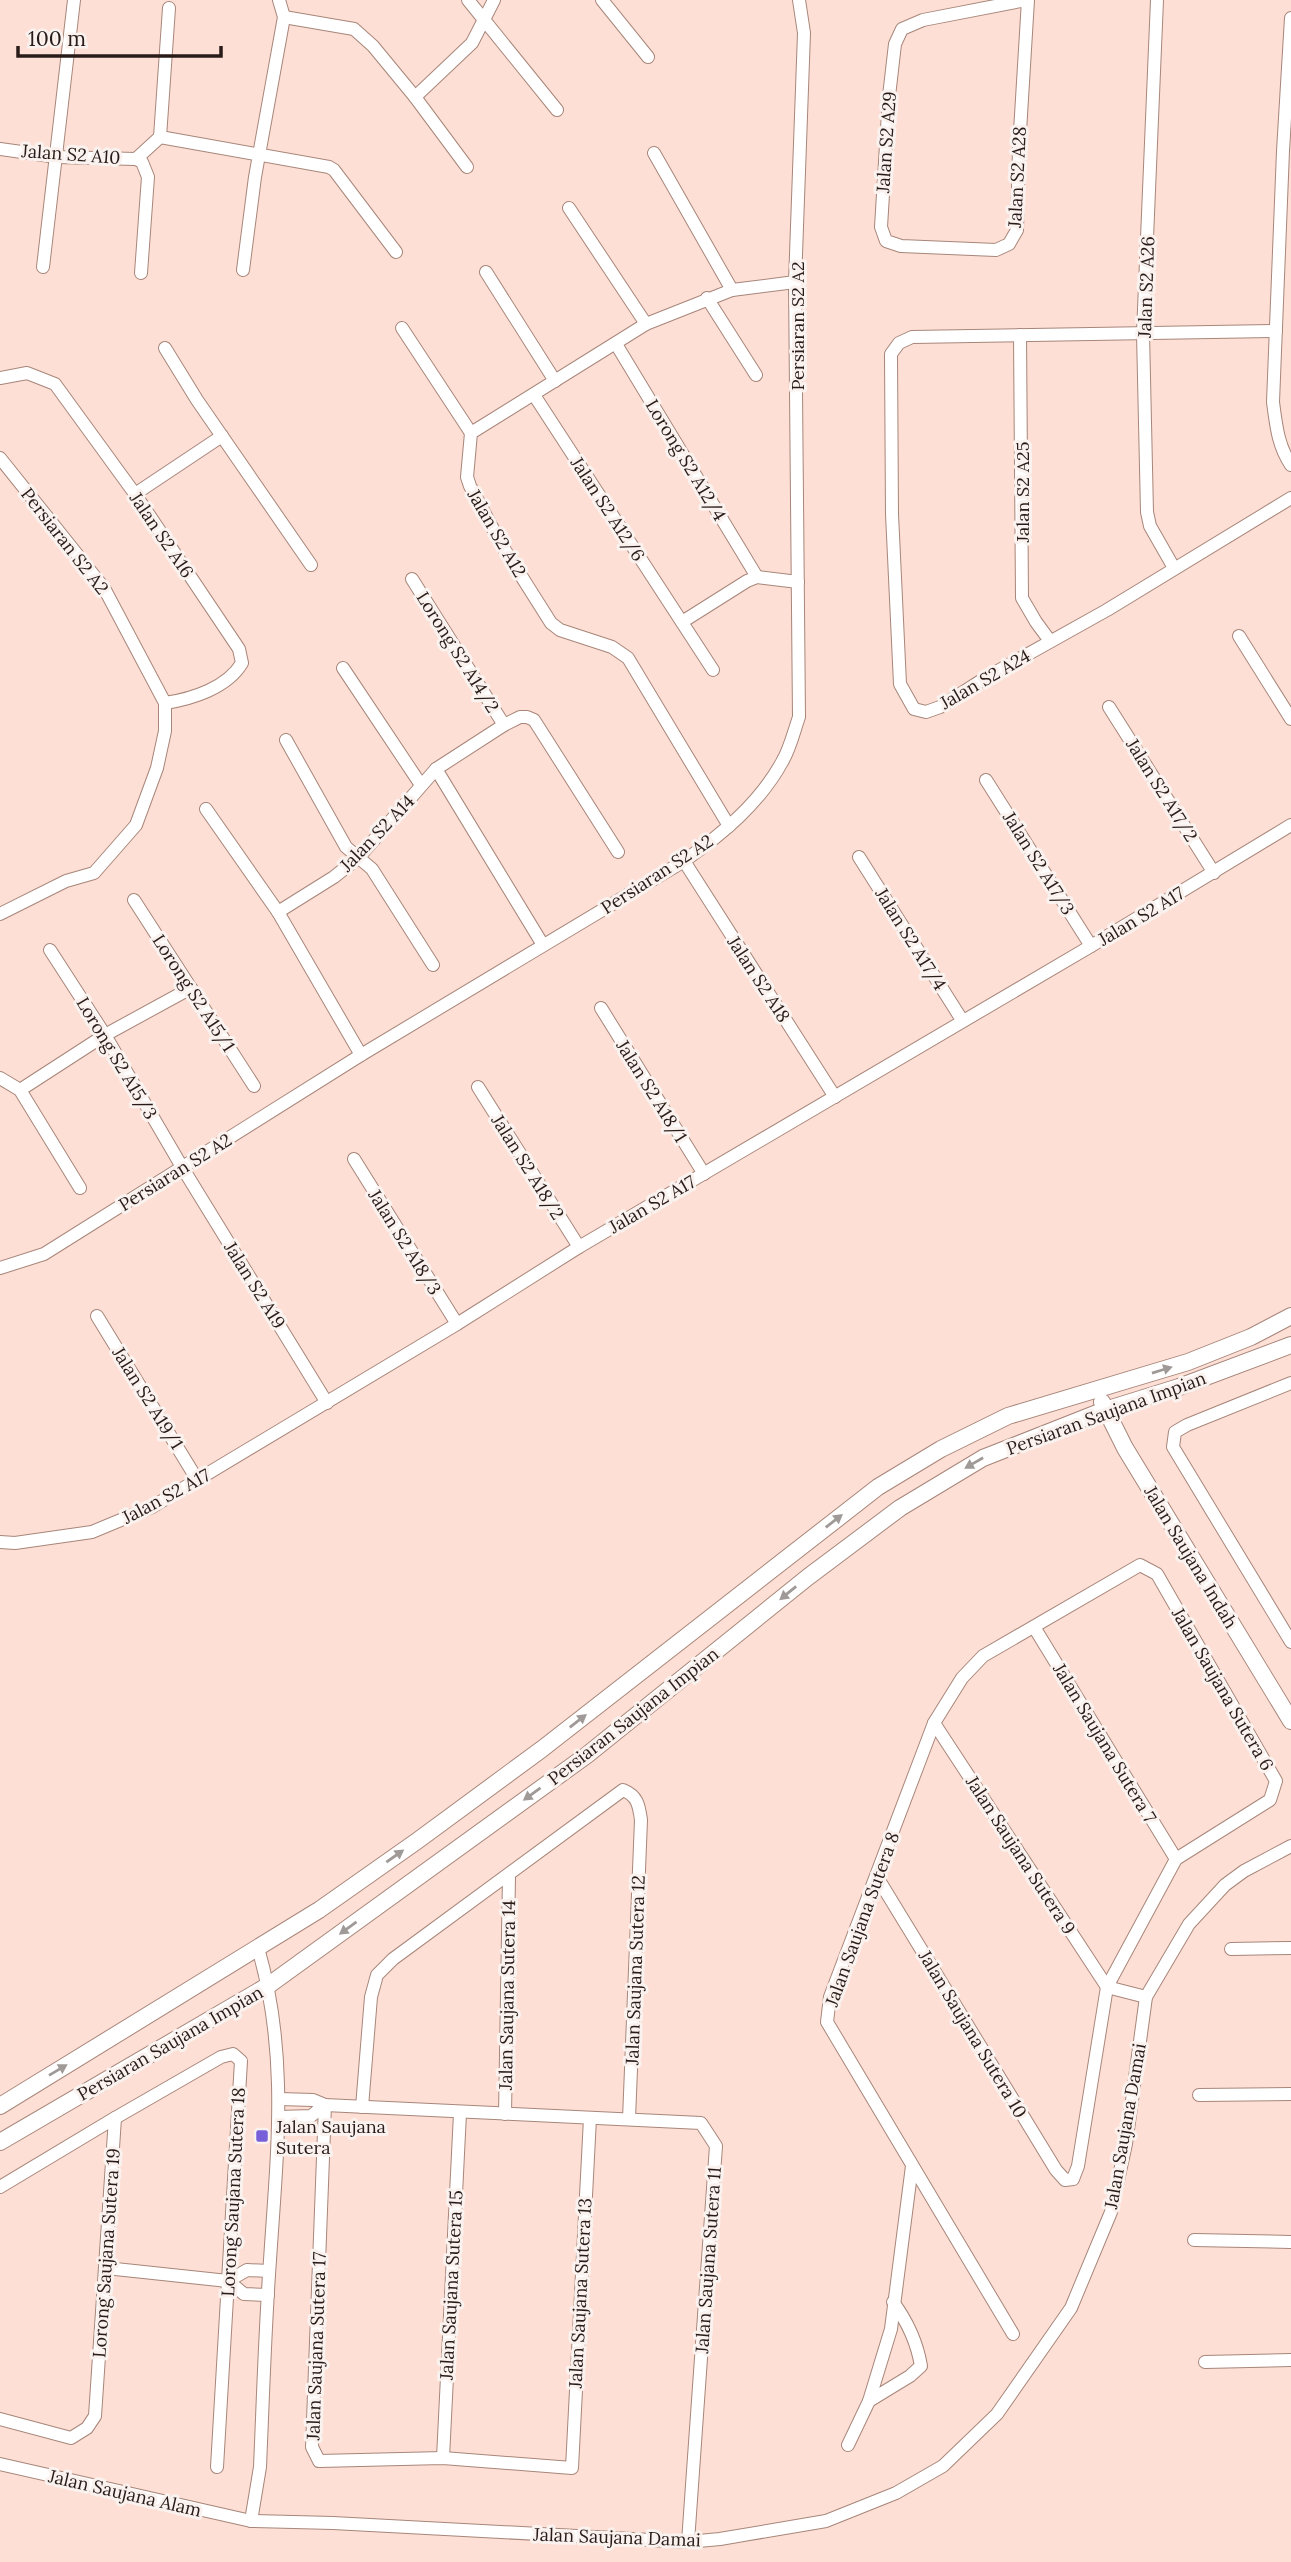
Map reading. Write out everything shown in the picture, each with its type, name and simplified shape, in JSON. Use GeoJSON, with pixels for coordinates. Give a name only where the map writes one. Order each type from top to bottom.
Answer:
{"type":"FeatureCollection","features":[{"type":"Feature","properties":{"kind":"street"},"geometry":{"type":"LineString","coordinates":[[43,267],[74,0]]}},
{"type":"Feature","properties":{"kind":"street"},"geometry":{"type":"LineString","coordinates":[[243,270],[258,156],[284,17],[279,0]]}},
{"type":"Feature","properties":{"kind":"street"},"geometry":{"type":"LineString","coordinates":[[468,0],[557,110]]}},
{"type":"Feature","properties":{"kind":"street"},"geometry":{"type":"LineString","coordinates":[[415,97],[472,43],[494,0]]}},
{"type":"Feature","properties":{"kind":"street"},"geometry":{"type":"LineString","coordinates":[[602,0],[648,57]]}},
{"type":"Feature","properties":{"kind":"street","name":"Persiaran S2 A2"},"geometry":{"type":"LineString","coordinates":[[0,1268],[44,1254],[361,1055],[684,861],[750,807],[783,761],[799,717],[795,282],[804,33],[799,0]]}},
{"type":"Feature","properties":{"kind":"street","name":"Jalan S2 A29"},"geometry":{"type":"LineString","coordinates":[[901,246],[886,241],[881,226],[889,96],[895,44],[902,29],[923,20],[1027,0]]}},
{"type":"Feature","properties":{"kind":"street","name":"Jalan S2 A28"},"geometry":{"type":"LineString","coordinates":[[901,246],[996,250],[1009,244],[1017,230],[1027,0]]}},
{"type":"Feature","properties":{"kind":"street","name":"Jalan S2 A26"},"geometry":{"type":"LineString","coordinates":[[1157,0],[1143,333],[1147,512],[1150,526],[1174,568]]}},
{"type":"Feature","properties":{"kind":"street"},"geometry":{"type":"LineString","coordinates":[[169,8],[160,137],[329,167],[396,252]]}},
{"type":"Feature","properties":{"kind":"street"},"geometry":{"type":"LineString","coordinates":[[284,17],[314,20],[354,29],[373,46],[415,97],[467,167]]}},
{"type":"Feature","properties":{"kind":"street"},"geometry":{"type":"LineString","coordinates":[[1291,18],[1273,402],[1277,433],[1283,454],[1291,465]]}},
{"type":"Feature","properties":{"kind":"street","name":"Jalan S2 A10"},"geometry":{"type":"LineString","coordinates":[[0,149],[57,157],[136,159],[160,137]]}},
{"type":"Feature","properties":{"kind":"street"},"geometry":{"type":"LineString","coordinates":[[654,153],[732,290]]}},
{"type":"Feature","properties":{"kind":"street"},"geometry":{"type":"LineString","coordinates":[[136,159],[142,162],[148,177],[141,273]]}},
{"type":"Feature","properties":{"kind":"street"},"geometry":{"type":"LineString","coordinates":[[569,208],[646,324]]}},
{"type":"Feature","properties":{"kind":"street"},"geometry":{"type":"LineString","coordinates":[[486,272],[555,381]]}},
{"type":"Feature","properties":{"kind":"street"},"geometry":{"type":"LineString","coordinates":[[402,328],[471,433],[646,324],[732,290],[795,282]]}},
{"type":"Feature","properties":{"kind":"street"},"geometry":{"type":"LineString","coordinates":[[707,298],[756,375]]}},
{"type":"Feature","properties":{"kind":"street"},"geometry":{"type":"LineString","coordinates":[[1020,335],[1276,331]]}},
{"type":"Feature","properties":{"kind":"street","name":"Jalan S2 A24"},"geometry":{"type":"LineString","coordinates":[[1020,335],[912,337],[900,343],[891,354],[892,514],[901,684],[914,709],[926,712],[940,707],[1291,498]]}},
{"type":"Feature","properties":{"kind":"street","name":"Jalan S2 A25"},"geometry":{"type":"LineString","coordinates":[[1020,335],[1022,597],[1051,641]]}},
{"type":"Feature","properties":{"kind":"street","name":"Lorong S2 A12/4"},"geometry":{"type":"LineString","coordinates":[[616,344],[757,577]]}},
{"type":"Feature","properties":{"kind":"street"},"geometry":{"type":"LineString","coordinates":[[165,348],[311,565]]}},
{"type":"Feature","properties":{"kind":"street","name":"Jalan S2 A16"},"geometry":{"type":"LineString","coordinates":[[0,378],[27,373],[55,384],[135,494],[239,649],[242,663],[235,674],[191,699],[165,704]]}},
{"type":"Feature","properties":{"kind":"street","name":"Jalan S2 A12/6"},"geometry":{"type":"LineString","coordinates":[[534,395],[713,670]]}},
{"type":"Feature","properties":{"kind":"street","name":"Jalan S2 A12"},"geometry":{"type":"LineString","coordinates":[[471,433],[467,477],[470,486],[501,544],[551,623],[560,630],[612,647],[628,658],[729,826]]}},
{"type":"Feature","properties":{"kind":"street"},"geometry":{"type":"LineString","coordinates":[[135,494],[222,436]]}},
{"type":"Feature","properties":{"kind":"street","name":"Persiaran S2 A2"},"geometry":{"type":"LineString","coordinates":[[0,458],[104,588],[165,704]]}},
{"type":"Feature","properties":{"kind":"street"},"geometry":{"type":"LineString","coordinates":[[682,622],[757,577],[798,582]]}},
{"type":"Feature","properties":{"kind":"street","name":"Lorong S2 A14/2"},"geometry":{"type":"LineString","coordinates":[[412,579],[503,725]]}},
{"type":"Feature","properties":{"kind":"street"},"geometry":{"type":"LineString","coordinates":[[1239,636],[1291,719]]}},
{"type":"Feature","properties":{"kind":"street"},"geometry":{"type":"LineString","coordinates":[[343,668],[422,785]]}},
{"type":"Feature","properties":{"kind":"street"},"geometry":{"type":"LineString","coordinates":[[0,914],[66,881],[94,873],[136,825],[157,768],[165,731],[165,704]]}},
{"type":"Feature","properties":{"kind":"street","name":"Jalan S2 A17/2"},"geometry":{"type":"LineString","coordinates":[[1109,707],[1214,873]]}},
{"type":"Feature","properties":{"kind":"street"},"geometry":{"type":"LineString","coordinates":[[503,725],[520,717],[534,720],[618,852]]}},
{"type":"Feature","properties":{"kind":"street","name":"Jalan S2 A14"},"geometry":{"type":"LineString","coordinates":[[278,912],[334,877],[359,857],[436,769],[503,725]]}},
{"type":"Feature","properties":{"kind":"street"},"geometry":{"type":"LineString","coordinates":[[286,740],[346,847],[372,869],[433,965]]}},
{"type":"Feature","properties":{"kind":"street"},"geometry":{"type":"LineString","coordinates":[[436,769],[544,945]]}},
{"type":"Feature","properties":{"kind":"street","name":"Jalan S2 A17/3"},"geometry":{"type":"LineString","coordinates":[[986,780],[1091,946]]}},
{"type":"Feature","properties":{"kind":"street"},"geometry":{"type":"LineString","coordinates":[[206,809],[278,912],[361,1055]]}},
{"type":"Feature","properties":{"kind":"street","name":"Jalan S2 A17"},"geometry":{"type":"LineString","coordinates":[[0,1542],[15,1543],[92,1532],[152,1507],[457,1324],[579,1247],[1091,946],[1291,825]]}},
{"type":"Feature","properties":{"kind":"street","name":"Jalan S2 A17/4"},"geometry":{"type":"LineString","coordinates":[[859,857],[962,1020]]}},
{"type":"Feature","properties":{"kind":"street","name":"Jalan S2 A18"},"geometry":{"type":"LineString","coordinates":[[684,861],[835,1097]]}},
{"type":"Feature","properties":{"kind":"street","name":"Lorong S2 A15/1"},"geometry":{"type":"LineString","coordinates":[[135,900],[254,1086]]}},
{"type":"Feature","properties":{"kind":"street","name":"Lorong S2 A15/3"},"geometry":{"type":"LineString","coordinates":[[50,950],[105,1035],[182,1167]]}},
{"type":"Feature","properties":{"kind":"street"},"geometry":{"type":"LineString","coordinates":[[20,1090],[105,1035],[191,988]]}},
{"type":"Feature","properties":{"kind":"street","name":"Jalan S2 A18/1"},"geometry":{"type":"LineString","coordinates":[[601,1008],[704,1174]]}},
{"type":"Feature","properties":{"kind":"street"},"geometry":{"type":"LineString","coordinates":[[0,1078],[20,1090],[80,1188]]}},
{"type":"Feature","properties":{"kind":"street","name":"Jalan S2 A18/2"},"geometry":{"type":"LineString","coordinates":[[478,1087],[579,1247]]}},
{"type":"Feature","properties":{"kind":"street","name":"Jalan S2 A18/3"},"geometry":{"type":"LineString","coordinates":[[354,1159],[457,1324]]}},
{"type":"Feature","properties":{"kind":"street","name":"Jalan S2 A19"},"geometry":{"type":"LineString","coordinates":[[182,1167],[327,1403]]}},
{"type":"Feature","properties":{"kind":"street","name":"Jalan S2 A19/1"},"geometry":{"type":"LineString","coordinates":[[97,1316],[198,1480]]}},
{"type":"Feature","properties":{"kind":"street","name":"Persiaran Saujana Impian"},"geometry":{"type":"LineString","coordinates":[[0,2106],[320,1910],[542,1749],[878,1487],[942,1449],[1008,1416],[1188,1362],[1251,1337],[1291,1316]]}},
{"type":"Feature","properties":{"kind":"street","name":"Persiaran Saujana Impian"},"geometry":{"type":"LineString","coordinates":[[0,2142],[269,1985],[587,1755],[808,1577],[900,1508],[983,1458],[1105,1410],[1291,1345]]}},
{"type":"Feature","properties":{"kind":"street"},"geometry":{"type":"LineString","coordinates":[[1291,1400],[1287,1385],[1187,1425],[1175,1432],[1173,1447],[1291,1642]]}},
{"type":"Feature","properties":{"kind":"street","name":"Jalan Saujana Indah"},"geometry":{"type":"LineString","coordinates":[[1097,1390],[1125,1448],[1291,1721]]}},
{"type":"Feature","properties":{"kind":"street","name":"Jalan Saujana Sutera 8"},"geometry":{"type":"LineString","coordinates":[[1013,2334],[827,2022],[830,1997],[934,1723],[962,1678],[983,1657],[1140,1565]]}},
{"type":"Feature","properties":{"kind":"street","name":"Jalan Saujana Sutera 6"},"geometry":{"type":"LineString","coordinates":[[1140,1565],[1157,1574],[1276,1781],[1270,1800],[1176,1859]]}},
{"type":"Feature","properties":{"kind":"street","name":"Jalan Saujana Sutera 7"},"geometry":{"type":"LineString","coordinates":[[1034,1627],[1176,1859]]}},
{"type":"Feature","properties":{"kind":"street","name":"Jalan Saujana Sutera 9"},"geometry":{"type":"LineString","coordinates":[[934,1723],[1107,1987]]}},
{"type":"Feature","properties":{"kind":"street","name":"Jalan Saujana Sutera 12"},"geometry":{"type":"LineString","coordinates":[[509,1876],[623,1790],[638,1802],[641,1820],[629,2119]]}},
{"type":"Feature","properties":{"kind":"street","name":"Jalan Saujana Damai"},"geometry":{"type":"LineString","coordinates":[[251,2521],[688,2542],[826,2521],[896,2493],[943,2466],[997,2414],[1070,2308],[1111,2212],[1126,2144],[1146,1997],[1189,1924],[1225,1885],[1244,1871],[1291,1846]]}},
{"type":"Feature","properties":{"kind":"street"},"geometry":{"type":"LineString","coordinates":[[1146,1997],[1107,1987],[1176,1859]]}},
{"type":"Feature","properties":{"kind":"street"},"geometry":{"type":"LineString","coordinates":[[362,2107],[371,1997],[377,1975],[393,1959],[509,1876]]}},
{"type":"Feature","properties":{"kind":"street","name":"Jalan Saujana Sutera 14"},"geometry":{"type":"LineString","coordinates":[[505,2114],[509,1876]]}},
{"type":"Feature","properties":{"kind":"street","name":"Jalan Saujana Sutera 10"},"geometry":{"type":"LineString","coordinates":[[877,1877],[1056,2170],[1065,2180],[1076,2176],[1107,1987]]}},
{"type":"Feature","properties":{"kind":"street"},"geometry":{"type":"LineString","coordinates":[[251,2521],[260,2467],[280,2099],[277,2041],[269,1985],[258,1948]]}},
{"type":"Feature","properties":{"kind":"street"},"geometry":{"type":"LineString","coordinates":[[1231,1949],[1291,1948]]}},
{"type":"Feature","properties":{"kind":"street","name":"Lorong Saujana Sutera 18"},"geometry":{"type":"LineString","coordinates":[[115,2118],[220,2057],[233,2054],[241,2061],[216,2467]]}},
{"type":"Feature","properties":{"kind":"street"},"geometry":{"type":"LineString","coordinates":[[1199,2095],[1291,2094]]}},
{"type":"Feature","properties":{"kind":"street","name":"Jalan Saujana Sutera 11"},"geometry":{"type":"LineString","coordinates":[[280,2099],[313,2100],[325,2105],[460,2113],[701,2123],[716,2146],[688,2542]]}},
{"type":"Feature","properties":{"kind":"street"},"geometry":{"type":"LineString","coordinates":[[279,2117],[311,2116],[325,2105]]}},
{"type":"Feature","properties":{"kind":"street","name":"Jalan Saujana Sutera 17"},"geometry":{"type":"LineString","coordinates":[[325,2105],[312,2447],[319,2461],[443,2458]]}},
{"type":"Feature","properties":{"kind":"street","name":"Jalan Saujana Sutera 15"},"geometry":{"type":"LineString","coordinates":[[443,2458],[460,2113]]}},
{"type":"Feature","properties":{"kind":"street","name":"Lorong Saujana Sutera 19"},"geometry":{"type":"LineString","coordinates":[[0,2187],[115,2118]]}},
{"type":"Feature","properties":{"kind":"street","name":"Lorong Saujana Sutera 19"},"geometry":{"type":"LineString","coordinates":[[0,2419],[71,2438],[87,2428],[95,2416],[115,2118]]}},
{"type":"Feature","properties":{"kind":"street","name":"Jalan Saujana Sutera 13"},"geometry":{"type":"LineString","coordinates":[[443,2458],[572,2468],[590,2118]]}},
{"type":"Feature","properties":{"kind":"street"},"geometry":{"type":"LineString","coordinates":[[848,2445],[869,2401],[891,2329],[912,2166]]}},
{"type":"Feature","properties":{"kind":"street"},"geometry":{"type":"LineString","coordinates":[[1194,2240],[1291,2242]]}},
{"type":"Feature","properties":{"kind":"street"},"geometry":{"type":"LineString","coordinates":[[106,2268],[228,2281],[244,2294],[268,2295]]}},
{"type":"Feature","properties":{"kind":"street"},"geometry":{"type":"LineString","coordinates":[[228,2281],[247,2270],[269,2271]]}},
{"type":"Feature","properties":{"kind":"street"},"geometry":{"type":"LineString","coordinates":[[869,2401],[911,2376],[921,2366],[905,2318],[894,2302]]}},
{"type":"Feature","properties":{"kind":"street"},"geometry":{"type":"LineString","coordinates":[[1205,2361],[1291,2360]]}},
{"type":"Feature","properties":{"kind":"street","name":"Jalan Saujana Alam"},"geometry":{"type":"LineString","coordinates":[[0,2464],[251,2521]]}},
{"type":"Feature","properties":{"kind":"place","name":"Jalan Saujana Sutera"},"geometry":{"type":"Point","coordinates":[262,2136]}}]}
